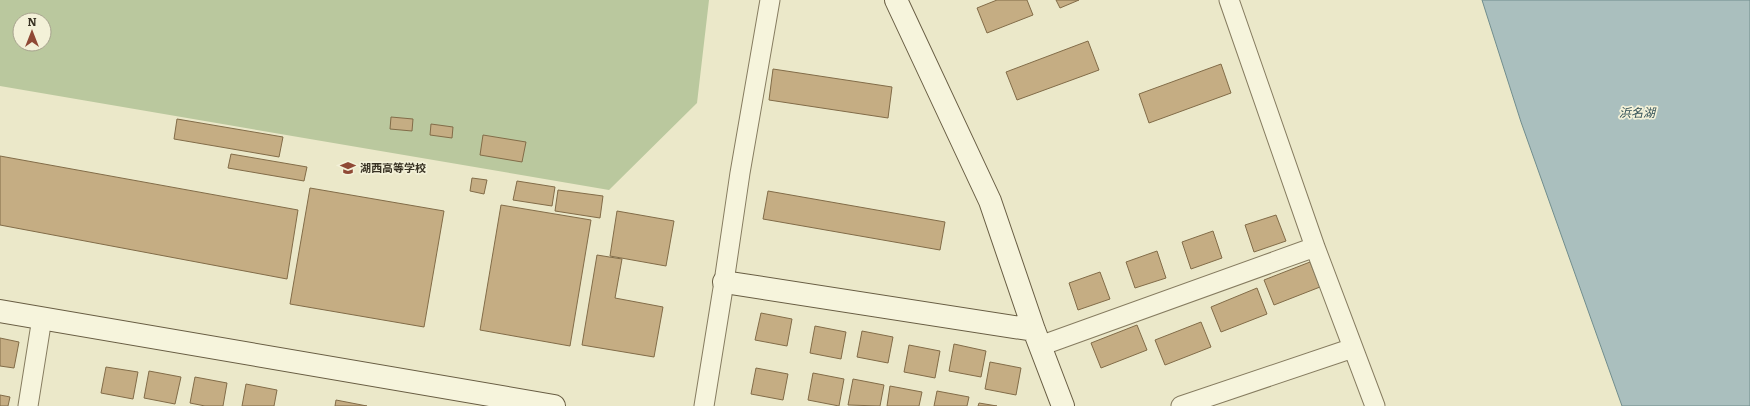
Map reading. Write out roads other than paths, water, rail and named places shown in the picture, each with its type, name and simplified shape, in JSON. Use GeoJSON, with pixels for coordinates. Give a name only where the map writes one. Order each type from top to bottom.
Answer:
{"type":"FeatureCollection","features":[{"type":"Feature","properties":{"kind":"street"},"geometry":{"type":"LineString","coordinates":[[704,406],[740,173],[770,0]]}},
{"type":"Feature","properties":{"kind":"street"},"geometry":{"type":"LineString","coordinates":[[896,0],[990,201],[1037,338],[1063,406]]}},
{"type":"Feature","properties":{"kind":"street"},"geometry":{"type":"LineString","coordinates":[[1229,0],[1315,247],[1375,406]]}},
{"type":"Feature","properties":{"kind":"street"},"geometry":{"type":"LineString","coordinates":[[724,282],[1037,338],[1315,247]]}},
{"type":"Feature","properties":{"kind":"street"},"geometry":{"type":"LineString","coordinates":[[0,311],[554,406]]}},
{"type":"Feature","properties":{"kind":"street"},"geometry":{"type":"LineString","coordinates":[[28,406],[42,318]]}},
{"type":"Feature","properties":{"kind":"street"},"geometry":{"type":"LineString","coordinates":[[1181,406],[1353,348]]}},
{"type":"Feature","properties":{"kind":"water","name":"浜名湖"},"geometry":{"type":"Polygon","coordinates":[[[1482,0],[1750,0],[1750,406],[1622,406],[1521,122],[1482,0]]]}},
{"type":"Feature","properties":{"kind":"place","name":"湖西高等学校"},"geometry":{"type":"Point","coordinates":[348,168]}}]}
